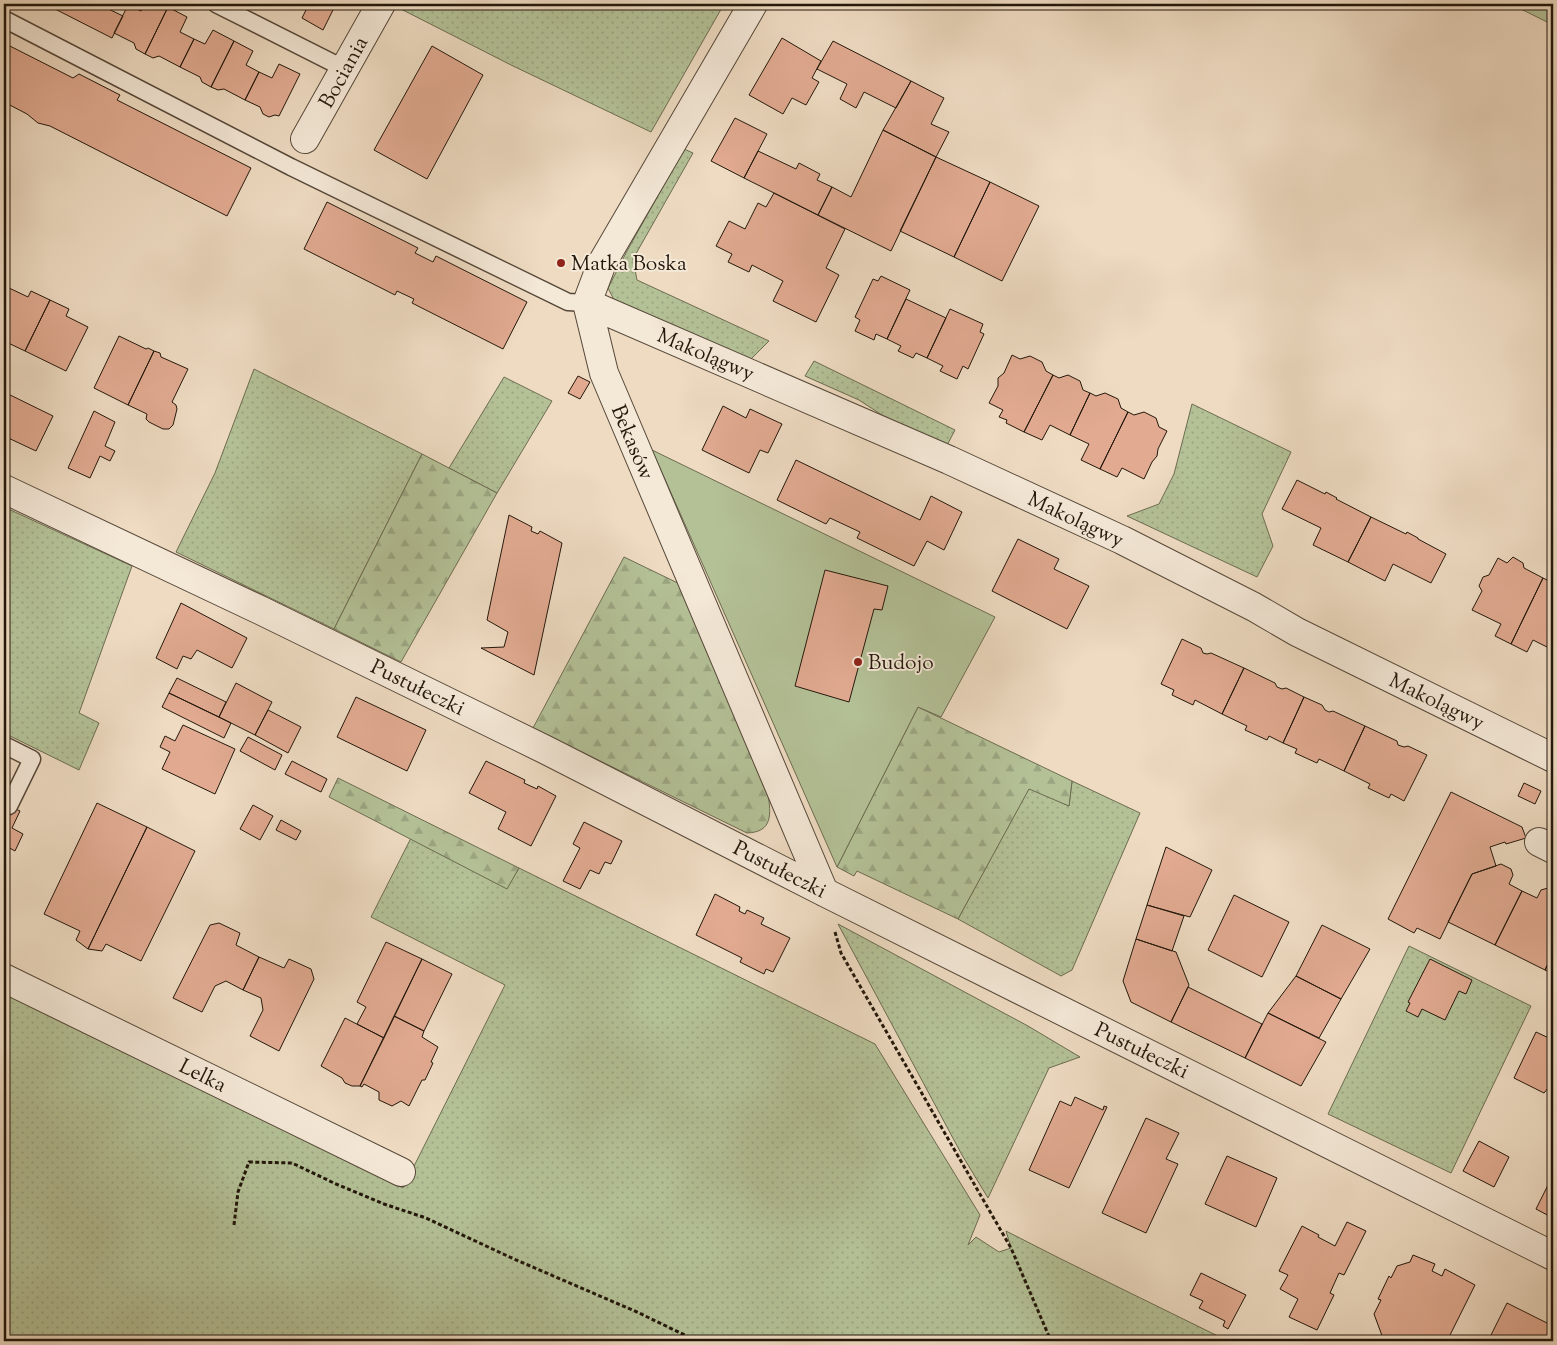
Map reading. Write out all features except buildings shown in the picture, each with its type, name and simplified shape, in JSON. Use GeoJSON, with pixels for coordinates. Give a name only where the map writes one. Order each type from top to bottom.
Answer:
{"type":"FeatureCollection","features":[{"type":"Feature","properties":{"kind":"street","name":"Bociania"},"geometry":{"type":"LineString","coordinates":[[305,139],[381,4]]}},
{"type":"Feature","properties":{"kind":"street"},"geometry":{"type":"LineString","coordinates":[[587,303],[602,263],[753,4]]}},
{"type":"Feature","properties":{"kind":"street","name":"Makolągwy"},"geometry":{"type":"LineString","coordinates":[[587,303],[938,456],[1122,540],[1254,607],[1297,632],[1553,758]]}},
{"type":"Feature","properties":{"kind":"street","name":"Bekasów"},"geometry":{"type":"LineString","coordinates":[[587,303],[604,373],[824,892]]}},
{"type":"Feature","properties":{"kind":"street","name":"Pustułeczki"},"geometry":{"type":"LineString","coordinates":[[4,489],[253,607],[546,750],[824,892],[1553,1256]]}},
{"type":"Feature","properties":{"kind":"street","name":"Lelka"},"geometry":{"type":"LineString","coordinates":[[4,978],[402,1172]]}},
{"type":"Feature","properties":{"kind":"lane"},"geometry":{"type":"LineString","coordinates":[[216,4],[345,70]]}},
{"type":"Feature","properties":{"kind":"lane"},"geometry":{"type":"LineString","coordinates":[[4,19],[291,167],[568,302],[587,303]]}},
{"type":"Feature","properties":{"kind":"lane"},"geometry":{"type":"LineString","coordinates":[[4,745],[32,759],[9,806]]}},
{"type":"Feature","properties":{"kind":"path"},"geometry":{"type":"LineString","coordinates":[[824,892],[840,953],[1011,1248],[1052,1341]]}},
{"type":"Feature","properties":{"kind":"path"},"geometry":{"type":"LineString","coordinates":[[234,1225],[238,1192],[249,1162],[292,1163],[384,1204],[426,1218],[514,1259],[637,1312],[697,1341]]}},
{"type":"Feature","properties":{"kind":"green space"},"geometry":{"type":"Polygon","coordinates":[[[394,4],[724,4],[651,132],[511,65],[394,4]]]}},
{"type":"Feature","properties":{"kind":"green space"},"geometry":{"type":"Polygon","coordinates":[[[1511,4],[1553,4],[1553,25],[1511,4]]]}},
{"type":"Feature","properties":{"kind":"green space"},"geometry":{"type":"Polygon","coordinates":[[[684,149],[693,153],[633,259],[637,280],[769,341],[746,364],[617,306],[608,288],[684,149]]]}},
{"type":"Feature","properties":{"kind":"green space"},"geometry":{"type":"Polygon","coordinates":[[[814,361],[955,430],[944,451],[886,425],[885,417],[859,400],[805,376],[814,361]]]}},
{"type":"Feature","properties":{"kind":"green space"},"geometry":{"type":"Polygon","coordinates":[[[254,369],[422,454],[334,629],[176,552],[215,473],[254,369]]]}},
{"type":"Feature","properties":{"kind":"green space"},"geometry":{"type":"Polygon","coordinates":[[[504,377],[552,401],[497,493],[449,468],[504,377]]]}},
{"type":"Feature","properties":{"kind":"green space"},"geometry":{"type":"Polygon","coordinates":[[[1192,404],[1291,452],[1262,514],[1273,546],[1257,577],[1127,516],[1159,504],[1174,474],[1192,404]]]}},
{"type":"Feature","properties":{"kind":"green space","name":"Budojo"},"geometry":{"type":"Polygon","coordinates":[[[652,450],[995,617],[941,717],[918,707],[837,867],[652,450]]]}},
{"type":"Feature","properties":{"kind":"green space"},"geometry":{"type":"Polygon","coordinates":[[[422,454],[497,493],[401,662],[334,629],[422,454]]]}},
{"type":"Feature","properties":{"kind":"green space"},"geometry":{"type":"Polygon","coordinates":[[[4,507],[132,566],[79,713],[99,723],[79,770],[4,733],[4,507]]]}},
{"type":"Feature","properties":{"kind":"green space"},"geometry":{"type":"Polygon","coordinates":[[[624,557],[686,587],[768,794],[770,815],[762,829],[747,833],[533,728],[624,557]]]}},
{"type":"Feature","properties":{"kind":"green space"},"geometry":{"type":"Polygon","coordinates":[[[918,707],[1072,781],[1069,806],[1029,789],[958,919],[857,871],[854,876],[837,867],[918,707]]]}},
{"type":"Feature","properties":{"kind":"green space"},"geometry":{"type":"Polygon","coordinates":[[[338,778],[519,868],[507,889],[329,797],[338,778]]]}},
{"type":"Feature","properties":{"kind":"green space"},"geometry":{"type":"Polygon","coordinates":[[[1072,781],[1140,813],[1072,970],[1061,976],[958,919],[1029,788],[1069,806],[1072,781]]]}},
{"type":"Feature","properties":{"kind":"green space"},"geometry":{"type":"Polygon","coordinates":[[[411,838],[507,888],[519,868],[875,1044],[980,1215],[968,1245],[976,1237],[999,1252],[1011,1248],[1006,1231],[1228,1341],[12,1341],[4,1335],[4,994],[403,1188],[505,985],[371,917],[411,838]]]}},
{"type":"Feature","properties":{"kind":"green space"},"geometry":{"type":"Polygon","coordinates":[[[838,924],[1028,1026],[1080,1057],[1049,1068],[988,1198],[962,1155],[838,924]]]}},
{"type":"Feature","properties":{"kind":"green space"},"geometry":{"type":"Polygon","coordinates":[[[1409,946],[1531,1006],[1451,1173],[1328,1114],[1409,946]]]}},
{"type":"Feature","properties":{"kind":"place","name":"Matka Boska"},"geometry":{"type":"Point","coordinates":[561,263]}},
{"type":"Feature","properties":{"kind":"place","name":"Budojo"},"geometry":{"type":"Point","coordinates":[858,662]}}]}
